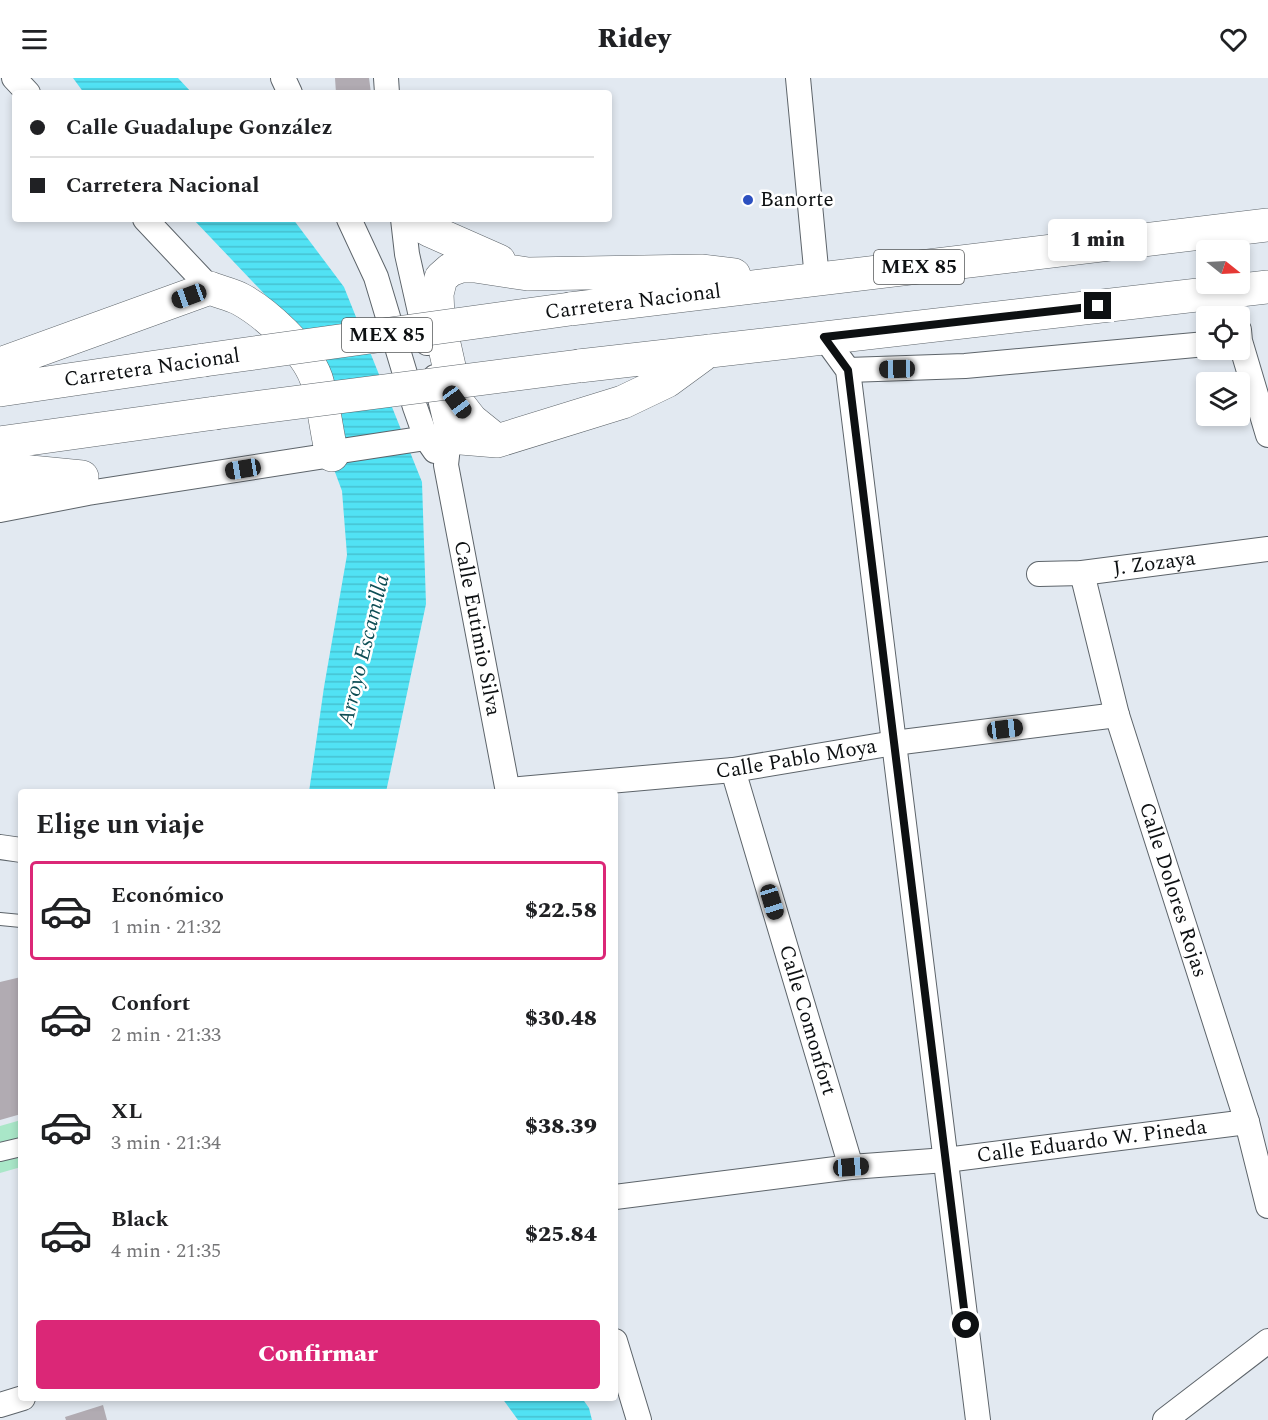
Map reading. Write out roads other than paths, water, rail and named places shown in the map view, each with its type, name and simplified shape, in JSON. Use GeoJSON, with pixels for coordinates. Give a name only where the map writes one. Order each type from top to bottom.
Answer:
{"type":"FeatureCollection","features":[{"type":"Feature","properties":{"kind":"highway"},"geometry":{"type":"LineString","coordinates":[[415,222],[528,274]]}},
{"type":"Feature","properties":{"kind":"highway","name":"Carretera Nacional"},"geometry":{"type":"LineString","coordinates":[[0,390],[570,309],[1268,225]]}},
{"type":"Feature","properties":{"kind":"highway","name":"MEX 85"},"geometry":{"type":"LineString","coordinates":[[498,441],[471,420],[457,402],[438,317],[437,294],[441,278],[450,270],[461,266],[475,266],[528,274],[701,271],[732,275],[772,285]]}},
{"type":"Feature","properties":{"kind":"highway"},"geometry":{"type":"LineString","coordinates":[[0,444],[215,413],[824,337],[1236,304],[1268,287]]}},
{"type":"Feature","properties":{"kind":"highway"},"geometry":{"type":"LineString","coordinates":[[0,364],[210,288],[239,298],[267,317],[300,351],[315,376],[324,410],[340,451]]}},
{"type":"Feature","properties":{"kind":"highway"},"geometry":{"type":"LineString","coordinates":[[434,445],[498,441],[623,402],[667,381],[711,350]]}},
{"type":"Feature","properties":{"kind":"highway"},"geometry":{"type":"LineString","coordinates":[[0,469],[82,477]]}},
{"type":"Feature","properties":{"kind":"street"},"geometry":{"type":"LineString","coordinates":[[14,78],[25,90]]}},
{"type":"Feature","properties":{"kind":"street"},"geometry":{"type":"LineString","coordinates":[[798,78],[817,279]]}},
{"type":"Feature","properties":{"kind":"street"},"geometry":{"type":"LineString","coordinates":[[148,222],[210,288]]}},
{"type":"Feature","properties":{"kind":"street","name":"Calle Eutimio Silva"},"geometry":{"type":"LineString","coordinates":[[350,222],[376,277],[415,407],[434,445]]}},
{"type":"Feature","properties":{"kind":"street","name":"Calle Eutimio Silva"},"geometry":{"type":"LineString","coordinates":[[403,222],[434,445],[508,789]]}},
{"type":"Feature","properties":{"kind":"street"},"geometry":{"type":"LineString","coordinates":[[824,337],[848,370],[978,1420]]}},
{"type":"Feature","properties":{"kind":"street"},"geometry":{"type":"LineString","coordinates":[[848,370],[965,366],[1196,345]]}},
{"type":"Feature","properties":{"kind":"street"},"geometry":{"type":"LineString","coordinates":[[1246,360],[1268,435]]}},
{"type":"Feature","properties":{"kind":"street"},"geometry":{"type":"LineString","coordinates":[[0,491],[82,477],[340,451],[434,445]]}},
{"type":"Feature","properties":{"kind":"street"},"geometry":{"type":"LineString","coordinates":[[0,510],[340,451]]}},
{"type":"Feature","properties":{"kind":"street","name":"J. Zozaya"},"geometry":{"type":"LineString","coordinates":[[1039,574],[1082,573],[1268,549]]}},
{"type":"Feature","properties":{"kind":"street","name":"Calle Dolores Rojas"},"geometry":{"type":"LineString","coordinates":[[1082,573],[1117,715],[1247,1122],[1268,1206]]}},
{"type":"Feature","properties":{"kind":"street","name":"Calle Pablo Moya"},"geometry":{"type":"LineString","coordinates":[[529,789],[733,770],[894,743],[1117,715]]}},
{"type":"Feature","properties":{"kind":"street","name":"Calle Comonfort"},"geometry":{"type":"LineString","coordinates":[[733,770],[851,1167]]}},
{"type":"Feature","properties":{"kind":"street"},"geometry":{"type":"LineString","coordinates":[[0,847],[18,850]]}},
{"type":"Feature","properties":{"kind":"street","name":"Calle Eduardo W. Pineda"},"geometry":{"type":"LineString","coordinates":[[618,1197],[851,1167],[946,1160],[1247,1122]]}},
{"type":"Feature","properties":{"kind":"street"},"geometry":{"type":"LineString","coordinates":[[0,1152],[18,1148]]}},
{"type":"Feature","properties":{"kind":"street"},"geometry":{"type":"LineString","coordinates":[[1165,1420],[1268,1341]]}},
{"type":"Feature","properties":{"kind":"street"},"geometry":{"type":"LineString","coordinates":[[618,1351],[639,1420]]}},
{"type":"Feature","properties":{"kind":"street"},"geometry":{"type":"LineString","coordinates":[[0,1405],[18,1400]]}},
{"type":"Feature","properties":{"kind":"lane"},"geometry":{"type":"LineString","coordinates":[[0,919],[18,921]]}},
{"type":"Feature","properties":{"kind":"water"},"geometry":{"type":"Polygon","coordinates":[[[73,78],[178,78],[189,90],[82,90],[73,78]]]}},
{"type":"Feature","properties":{"kind":"water","name":"Arroyo Escamilla"},"geometry":{"type":"Polygon","coordinates":[[[196,222],[295,222],[344,287],[422,482],[426,604],[387,789],[309,789],[347,555],[342,491],[272,302],[196,222]]]}},
{"type":"Feature","properties":{"kind":"water"},"geometry":{"type":"Polygon","coordinates":[[[504,1401],[584,1401],[589,1408],[592,1420],[518,1420],[504,1401]]]}},
{"type":"Feature","properties":{"kind":"place","name":"Banorte"},"geometry":{"type":"Point","coordinates":[748,200]}}]}
